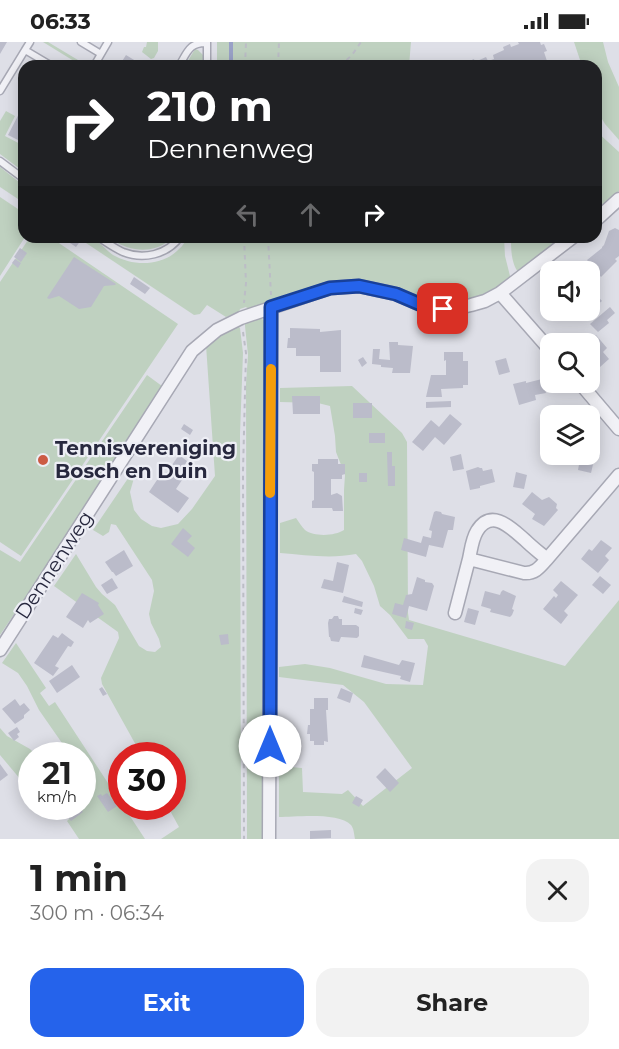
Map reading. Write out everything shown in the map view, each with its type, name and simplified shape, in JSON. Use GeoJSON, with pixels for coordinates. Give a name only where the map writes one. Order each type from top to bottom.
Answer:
{"type":"FeatureCollection","features":[{"type":"Feature","properties":{"kind":"street"},"geometry":{"type":"LineString","coordinates":[[602,215],[619,199]]}},
{"type":"Feature","properties":{"kind":"street","name":"Dennenweg"},"geometry":{"type":"LineString","coordinates":[[0,650],[192,351],[217,330],[271,307],[339,287],[359,286],[396,294],[424,306],[443,309],[471,305],[500,293],[565,243]]}},
{"type":"Feature","properties":{"kind":"street"},"geometry":{"type":"LineString","coordinates":[[500,293],[540,339]]}},
{"type":"Feature","properties":{"kind":"street"},"geometry":{"type":"LineString","coordinates":[[269,839],[271,307]]}},
{"type":"Feature","properties":{"kind":"street"},"geometry":{"type":"LineString","coordinates":[[588,393],[619,429]]}},
{"type":"Feature","properties":{"kind":"street"},"geometry":{"type":"LineString","coordinates":[[469,559],[524,573],[536,571],[619,475]]}},
{"type":"Feature","properties":{"kind":"street"},"geometry":{"type":"LineString","coordinates":[[455,613],[475,534],[487,522],[492,520],[505,523],[547,559]]}},
{"type":"Feature","properties":{"kind":"lane"},"geometry":{"type":"LineString","coordinates":[[19,60],[30,42]]}},
{"type":"Feature","properties":{"kind":"lane"},"geometry":{"type":"LineString","coordinates":[[81,42],[101,54]]}},
{"type":"Feature","properties":{"kind":"lane"},"geometry":{"type":"LineString","coordinates":[[98,60],[108,42]]}},
{"type":"Feature","properties":{"kind":"lane"},"geometry":{"type":"LineString","coordinates":[[183,60],[192,45],[198,42],[207,43],[207,60]]}},
{"type":"Feature","properties":{"kind":"lane"},"geometry":{"type":"LineString","coordinates":[[25,50],[42,60]]}},
{"type":"Feature","properties":{"kind":"lane"},"geometry":{"type":"LineString","coordinates":[[0,91],[18,61]]}},
{"type":"Feature","properties":{"kind":"lane"},"geometry":{"type":"LineString","coordinates":[[0,161],[18,174]]}},
{"type":"Feature","properties":{"kind":"lane"},"geometry":{"type":"LineString","coordinates":[[108,243],[124,253],[137,256],[163,252],[175,243]]}},
{"type":"Feature","properties":{"kind":"path"},"geometry":{"type":"LineString","coordinates":[[245,60],[246,42]]}},
{"type":"Feature","properties":{"kind":"path"},"geometry":{"type":"LineString","coordinates":[[278,60],[279,42]]}},
{"type":"Feature","properties":{"kind":"path"},"geometry":{"type":"LineString","coordinates":[[346,60],[361,42]]}},
{"type":"Feature","properties":{"kind":"path"},"geometry":{"type":"LineString","coordinates":[[244,243],[246,283],[241,318],[246,353],[243,471],[244,839]]}},
{"type":"Feature","properties":{"kind":"path"},"geometry":{"type":"LineString","coordinates":[[268,243],[271,307]]}},
{"type":"Feature","properties":{"kind":"green space"},"geometry":{"type":"Polygon","coordinates":[[[43,42],[48,42],[78,60],[72,60],[43,42]]]}},
{"type":"Feature","properties":{"kind":"green space"},"geometry":{"type":"Polygon","coordinates":[[[147,42],[158,42],[158,51],[151,59],[142,52],[147,42]]]}},
{"type":"Feature","properties":{"kind":"green space"},"geometry":{"type":"Polygon","coordinates":[[[217,42],[411,42],[410,60],[217,60],[217,42]]]}},
{"type":"Feature","properties":{"kind":"green space"},"geometry":{"type":"Polygon","coordinates":[[[574,42],[603,42],[608,62],[619,87],[619,140],[602,119],[602,60],[580,60],[574,42]]]}},
{"type":"Feature","properties":{"kind":"green space"},"geometry":{"type":"Polygon","coordinates":[[[195,49],[204,56],[204,60],[189,60],[195,49]]]}},
{"type":"Feature","properties":{"kind":"green space"},"geometry":{"type":"Polygon","coordinates":[[[6,111],[15,116],[5,136],[18,143],[18,168],[0,154],[0,121],[6,111]]]}},
{"type":"Feature","properties":{"kind":"green space"},"geometry":{"type":"Polygon","coordinates":[[[602,136],[619,152],[619,191],[602,206],[602,136]]]}},
{"type":"Feature","properties":{"kind":"green space"},"geometry":{"type":"Polygon","coordinates":[[[0,167],[18,181],[18,199],[0,187],[0,167]]]}},
{"type":"Feature","properties":{"kind":"green space"},"geometry":{"type":"Polygon","coordinates":[[[0,197],[18,209],[18,243],[21,243],[0,276],[0,197]]]}},
{"type":"Feature","properties":{"kind":"green space","name":"Tennisvereniging Bosch en Duin"},"geometry":{"type":"Polygon","coordinates":[[[26,243],[59,243],[178,324],[21,556],[0,542],[0,282],[26,243]]]}},
{"type":"Feature","properties":{"kind":"green space"},"geometry":{"type":"Polygon","coordinates":[[[86,243],[100,243],[113,255],[130,262],[148,263],[165,259],[184,243],[504,243],[511,280],[502,290],[457,307],[414,299],[380,286],[302,293],[248,309],[246,307],[226,317],[207,305],[200,314],[194,315],[86,243]]]}},
{"type":"Feature","properties":{"kind":"green space"},"geometry":{"type":"Polygon","coordinates":[[[118,243],[166,243],[144,250],[118,243]]]}},
{"type":"Feature","properties":{"kind":"green space"},"geometry":{"type":"Polygon","coordinates":[[[511,243],[558,243],[519,273],[511,251],[511,243]]]}},
{"type":"Feature","properties":{"kind":"green space"},"geometry":{"type":"Polygon","coordinates":[[[262,319],[268,323],[265,839],[247,839],[246,384],[248,355],[245,322],[262,319]]]}},
{"type":"Feature","properties":{"kind":"green space"},"geometry":{"type":"Polygon","coordinates":[[[237,325],[240,328],[243,353],[240,434],[241,839],[161,839],[179,827],[175,820],[186,820],[186,742],[134,742],[102,684],[101,678],[119,638],[118,632],[54,586],[76,554],[96,587],[115,605],[139,646],[147,651],[155,652],[161,647],[149,614],[154,591],[152,580],[116,525],[111,524],[109,532],[103,536],[93,530],[135,468],[130,492],[134,510],[141,519],[152,526],[161,528],[178,524],[192,509],[215,476],[206,345],[237,325]]]}},
{"type":"Feature","properties":{"kind":"green space"},"geometry":{"type":"Polygon","coordinates":[[[147,375],[166,389],[0,635],[0,550],[20,562],[147,375]]]}},
{"type":"Feature","properties":{"kind":"green space"},"geometry":{"type":"Polygon","coordinates":[[[352,386],[402,433],[407,442],[409,620],[565,666],[619,600],[619,839],[355,839],[351,825],[337,818],[279,817],[279,766],[302,768],[303,792],[342,794],[348,790],[363,806],[412,768],[364,702],[343,685],[279,677],[279,667],[305,664],[330,668],[386,684],[423,685],[428,646],[424,639],[408,639],[390,615],[380,606],[374,586],[356,554],[308,556],[280,553],[280,523],[296,518],[305,530],[319,535],[335,534],[344,530],[345,475],[336,452],[330,406],[318,403],[280,402],[280,388],[352,386]]]}},
{"type":"Feature","properties":{"kind":"green space"},"geometry":{"type":"Polygon","coordinates":[[[16,643],[46,688],[40,693],[49,706],[55,702],[81,742],[61,742],[39,710],[18,673],[2,663],[16,643]]]}},
{"type":"Feature","properties":{"kind":"green space"},"geometry":{"type":"Polygon","coordinates":[[[0,728],[7,736],[18,742],[18,776],[0,755],[0,728]]]}},
{"type":"Feature","properties":{"kind":"green space"},"geometry":{"type":"Polygon","coordinates":[[[96,765],[108,783],[108,820],[133,820],[145,839],[79,839],[67,821],[96,820],[96,765]]]}},
{"type":"Feature","properties":{"kind":"building"},"geometry":{"type":"Polygon","coordinates":[[[0,42],[7,42],[0,54],[0,42]]]}},
{"type":"Feature","properties":{"kind":"building"},"geometry":{"type":"Polygon","coordinates":[[[518,42],[544,44],[547,51],[544,52],[547,60],[491,60],[494,59],[493,55],[504,50],[503,47],[519,44],[518,42]]]}},
{"type":"Feature","properties":{"kind":"building"},"geometry":{"type":"Polygon","coordinates":[[[126,55],[134,60],[123,60],[126,55]]]}},
{"type":"Feature","properties":{"kind":"building"},"geometry":{"type":"Polygon","coordinates":[[[18,116],[18,140],[8,135],[18,116]]]}},
{"type":"Feature","properties":{"kind":"building"},"geometry":{"type":"Polygon","coordinates":[[[615,228],[619,230],[619,256],[601,277],[600,261],[587,260],[602,248],[609,231],[615,228]]]}},
{"type":"Feature","properties":{"kind":"building"},"geometry":{"type":"Polygon","coordinates":[[[20,248],[27,253],[21,262],[14,257],[20,248]]]}},
{"type":"Feature","properties":{"kind":"building"},"geometry":{"type":"Polygon","coordinates":[[[74,257],[116,284],[104,286],[91,307],[79,309],[59,296],[47,298],[74,257]]]}},
{"type":"Feature","properties":{"kind":"building"},"geometry":{"type":"Polygon","coordinates":[[[15,259],[21,263],[18,268],[12,263],[15,259]]]}},
{"type":"Feature","properties":{"kind":"building"},"geometry":{"type":"Polygon","coordinates":[[[134,277],[150,288],[145,294],[130,284],[134,277]]]}},
{"type":"Feature","properties":{"kind":"building"},"geometry":{"type":"Polygon","coordinates":[[[610,307],[615,313],[607,320],[609,323],[598,332],[590,324],[594,321],[600,321],[600,316],[610,307]]]}},
{"type":"Feature","properties":{"kind":"building"},"geometry":{"type":"Polygon","coordinates":[[[290,328],[320,329],[320,332],[341,330],[341,372],[320,372],[320,356],[296,356],[296,348],[287,348],[290,328]]]}},
{"type":"Feature","properties":{"kind":"building"},"geometry":{"type":"Polygon","coordinates":[[[600,340],[607,348],[603,352],[609,359],[600,367],[600,340]]]}},
{"type":"Feature","properties":{"kind":"building"},"geometry":{"type":"Polygon","coordinates":[[[389,342],[413,346],[410,373],[392,373],[393,368],[372,364],[373,349],[380,349],[379,359],[390,360],[389,342]]]}},
{"type":"Feature","properties":{"kind":"building"},"geometry":{"type":"Polygon","coordinates":[[[444,352],[463,352],[463,361],[468,361],[468,385],[463,385],[463,388],[441,389],[442,397],[426,397],[431,375],[446,375],[444,352]]]}},
{"type":"Feature","properties":{"kind":"building"},"geometry":{"type":"Polygon","coordinates":[[[363,357],[367,363],[362,367],[358,360],[363,357]]]}},
{"type":"Feature","properties":{"kind":"building"},"geometry":{"type":"Polygon","coordinates":[[[506,358],[510,372],[499,375],[495,361],[506,358]]]}},
{"type":"Feature","properties":{"kind":"building"},"geometry":{"type":"Polygon","coordinates":[[[540,380],[540,393],[546,393],[535,395],[536,400],[519,405],[513,384],[526,381],[526,383],[540,380]]]}},
{"type":"Feature","properties":{"kind":"building"},"geometry":{"type":"Polygon","coordinates":[[[292,396],[320,396],[320,414],[293,414],[292,396]]]}},
{"type":"Feature","properties":{"kind":"building"},"geometry":{"type":"Polygon","coordinates":[[[451,401],[451,407],[426,408],[426,402],[451,401]]]}},
{"type":"Feature","properties":{"kind":"building"},"geometry":{"type":"Polygon","coordinates":[[[353,403],[372,403],[372,418],[353,418],[353,403]]]}},
{"type":"Feature","properties":{"kind":"building"},"geometry":{"type":"Polygon","coordinates":[[[450,414],[462,424],[444,445],[435,437],[423,451],[412,442],[431,420],[439,427],[450,414]]]}},
{"type":"Feature","properties":{"kind":"building"},"geometry":{"type":"Polygon","coordinates":[[[184,424],[193,430],[190,435],[181,429],[184,424]]]}},
{"type":"Feature","properties":{"kind":"building"},"geometry":{"type":"Polygon","coordinates":[[[369,433],[385,433],[385,443],[369,443],[369,433]]]}},
{"type":"Feature","properties":{"kind":"building"},"geometry":{"type":"Polygon","coordinates":[[[387,452],[392,452],[395,486],[388,486],[387,452]]]}},
{"type":"Feature","properties":{"kind":"building"},"geometry":{"type":"Polygon","coordinates":[[[461,454],[464,469],[453,471],[450,457],[461,454]]]}},
{"type":"Feature","properties":{"kind":"building"},"geometry":{"type":"Polygon","coordinates":[[[179,455],[187,461],[183,468],[188,471],[176,489],[189,498],[178,513],[149,492],[159,477],[162,479],[179,455]]]}},
{"type":"Feature","properties":{"kind":"building"},"geometry":{"type":"Polygon","coordinates":[[[318,459],[338,459],[338,464],[345,464],[345,474],[342,475],[342,479],[331,479],[331,495],[337,493],[342,496],[343,511],[333,511],[332,508],[312,508],[314,472],[312,464],[318,464],[318,459]]]}},
{"type":"Feature","properties":{"kind":"building"},"geometry":{"type":"Polygon","coordinates":[[[579,465],[593,465],[591,473],[578,470],[579,465]]]}},
{"type":"Feature","properties":{"kind":"building"},"geometry":{"type":"Polygon","coordinates":[[[478,467],[483,471],[492,469],[495,482],[470,490],[466,471],[478,467]]]}},
{"type":"Feature","properties":{"kind":"building"},"geometry":{"type":"Polygon","coordinates":[[[516,472],[527,475],[524,489],[513,487],[516,472]]]}},
{"type":"Feature","properties":{"kind":"building"},"geometry":{"type":"Polygon","coordinates":[[[359,473],[367,473],[367,482],[359,482],[359,473]]]}},
{"type":"Feature","properties":{"kind":"building"},"geometry":{"type":"Polygon","coordinates":[[[532,492],[542,500],[549,497],[557,504],[558,510],[544,526],[532,519],[535,514],[522,504],[532,492]]]}},
{"type":"Feature","properties":{"kind":"building"},"geometry":{"type":"Polygon","coordinates":[[[436,511],[455,517],[453,530],[448,530],[443,548],[429,545],[426,557],[401,550],[404,538],[421,543],[423,536],[431,538],[432,531],[429,530],[436,511]]]}},
{"type":"Feature","properties":{"kind":"building"},"geometry":{"type":"Polygon","coordinates":[[[183,528],[192,536],[187,541],[195,548],[188,557],[171,544],[183,528]]]}},
{"type":"Feature","properties":{"kind":"building"},"geometry":{"type":"Polygon","coordinates":[[[601,540],[612,548],[605,556],[609,560],[598,573],[581,559],[601,540]]]}},
{"type":"Feature","properties":{"kind":"building"},"geometry":{"type":"Polygon","coordinates":[[[124,550],[133,566],[116,576],[105,562],[124,550]]]}},
{"type":"Feature","properties":{"kind":"building"},"geometry":{"type":"Polygon","coordinates":[[[337,562],[349,565],[343,593],[321,588],[324,579],[333,581],[337,562]]]}},
{"type":"Feature","properties":{"kind":"building"},"geometry":{"type":"Polygon","coordinates":[[[600,576],[611,585],[603,594],[592,585],[600,576]]]}},
{"type":"Feature","properties":{"kind":"building"},"geometry":{"type":"Polygon","coordinates":[[[417,577],[434,586],[427,611],[409,606],[406,618],[392,614],[395,603],[403,605],[406,595],[412,594],[417,577]]]}},
{"type":"Feature","properties":{"kind":"building"},"geometry":{"type":"Polygon","coordinates":[[[112,578],[118,588],[107,594],[101,585],[112,578]]]}},
{"type":"Feature","properties":{"kind":"building"},"geometry":{"type":"Polygon","coordinates":[[[561,581],[578,595],[564,611],[568,615],[561,624],[543,609],[554,596],[556,598],[558,595],[553,590],[561,581]]]}},
{"type":"Feature","properties":{"kind":"building"},"geometry":{"type":"Polygon","coordinates":[[[503,590],[516,596],[512,609],[514,610],[510,617],[490,612],[491,609],[481,606],[485,591],[500,595],[503,590]]]}},
{"type":"Feature","properties":{"kind":"building"},"geometry":{"type":"Polygon","coordinates":[[[82,593],[99,603],[104,614],[90,623],[88,620],[83,628],[66,617],[82,593]]]}},
{"type":"Feature","properties":{"kind":"building"},"geometry":{"type":"Polygon","coordinates":[[[344,596],[363,602],[362,607],[342,602],[344,596]]]}},
{"type":"Feature","properties":{"kind":"building"},"geometry":{"type":"Polygon","coordinates":[[[355,608],[363,610],[361,615],[354,613],[355,608]]]}},
{"type":"Feature","properties":{"kind":"building"},"geometry":{"type":"Polygon","coordinates":[[[468,608],[479,611],[475,625],[464,622],[468,608]]]}},
{"type":"Feature","properties":{"kind":"building"},"geometry":{"type":"Polygon","coordinates":[[[334,616],[342,619],[342,625],[359,627],[359,636],[357,638],[341,637],[339,642],[331,641],[328,623],[329,619],[334,616]]]}},
{"type":"Feature","properties":{"kind":"building"},"geometry":{"type":"Polygon","coordinates":[[[406,621],[414,623],[412,630],[405,628],[406,621]]]}},
{"type":"Feature","properties":{"kind":"building"},"geometry":{"type":"Polygon","coordinates":[[[62,633],[74,642],[71,647],[68,646],[55,666],[59,668],[53,676],[34,663],[53,635],[58,638],[62,633]]]}},
{"type":"Feature","properties":{"kind":"building"},"geometry":{"type":"Polygon","coordinates":[[[228,634],[229,644],[221,645],[219,635],[228,634]]]}},
{"type":"Feature","properties":{"kind":"building"},"geometry":{"type":"Polygon","coordinates":[[[364,655],[399,665],[402,660],[415,663],[410,682],[400,679],[401,676],[361,667],[364,655]]]}},
{"type":"Feature","properties":{"kind":"building"},"geometry":{"type":"Polygon","coordinates":[[[72,665],[80,677],[57,693],[49,681],[72,665]]]}},
{"type":"Feature","properties":{"kind":"building"},"geometry":{"type":"Polygon","coordinates":[[[102,687],[107,694],[103,696],[99,689],[102,687]]]}},
{"type":"Feature","properties":{"kind":"building"},"geometry":{"type":"Polygon","coordinates":[[[341,688],[353,693],[350,703],[337,698],[341,688]]]}},
{"type":"Feature","properties":{"kind":"building"},"geometry":{"type":"Polygon","coordinates":[[[314,698],[328,698],[328,710],[326,710],[328,742],[324,741],[324,745],[314,745],[314,741],[310,741],[310,734],[307,734],[308,725],[310,725],[310,709],[314,709],[314,698]]]}},
{"type":"Feature","properties":{"kind":"building"},"geometry":{"type":"Polygon","coordinates":[[[15,699],[20,706],[24,703],[30,710],[15,724],[2,709],[15,699]]]}},
{"type":"Feature","properties":{"kind":"building"},"geometry":{"type":"Polygon","coordinates":[[[17,727],[20,732],[17,734],[19,737],[14,741],[8,733],[17,727]]]}},
{"type":"Feature","properties":{"kind":"building"},"geometry":{"type":"Polygon","coordinates":[[[0,764],[8,775],[0,781],[0,764]]]}},
{"type":"Feature","properties":{"kind":"building"},"geometry":{"type":"Polygon","coordinates":[[[385,768],[399,783],[390,792],[376,777],[385,768]]]}},
{"type":"Feature","properties":{"kind":"building"},"geometry":{"type":"Polygon","coordinates":[[[101,794],[102,796],[108,794],[108,812],[97,796],[101,794]]]}},
{"type":"Feature","properties":{"kind":"building"},"geometry":{"type":"Polygon","coordinates":[[[356,796],[363,800],[359,807],[352,803],[356,796]]]}},
{"type":"Feature","properties":{"kind":"building"},"geometry":{"type":"Polygon","coordinates":[[[331,830],[331,838],[310,839],[310,831],[331,830]]]}},
{"type":"Feature","properties":{"kind":"waterway"},"geometry":{"type":"LineString","coordinates":[[231,42],[231,60]]}},
{"type":"Feature","properties":{"kind":"slow traffic"},"geometry":{"type":"LineString","coordinates":[[270,493],[271,369]]}},
{"type":"Feature","properties":{"kind":"place","name":"Tennisvereniging Bosch en Duin"},"geometry":{"type":"Point","coordinates":[43,460]}},
{"type":"Feature","properties":{"kind":"route"},"geometry":{"type":"LineString","coordinates":[[270,746],[271,307],[330,288],[359,286],[396,294],[424,306],[443,309]]}}]}
